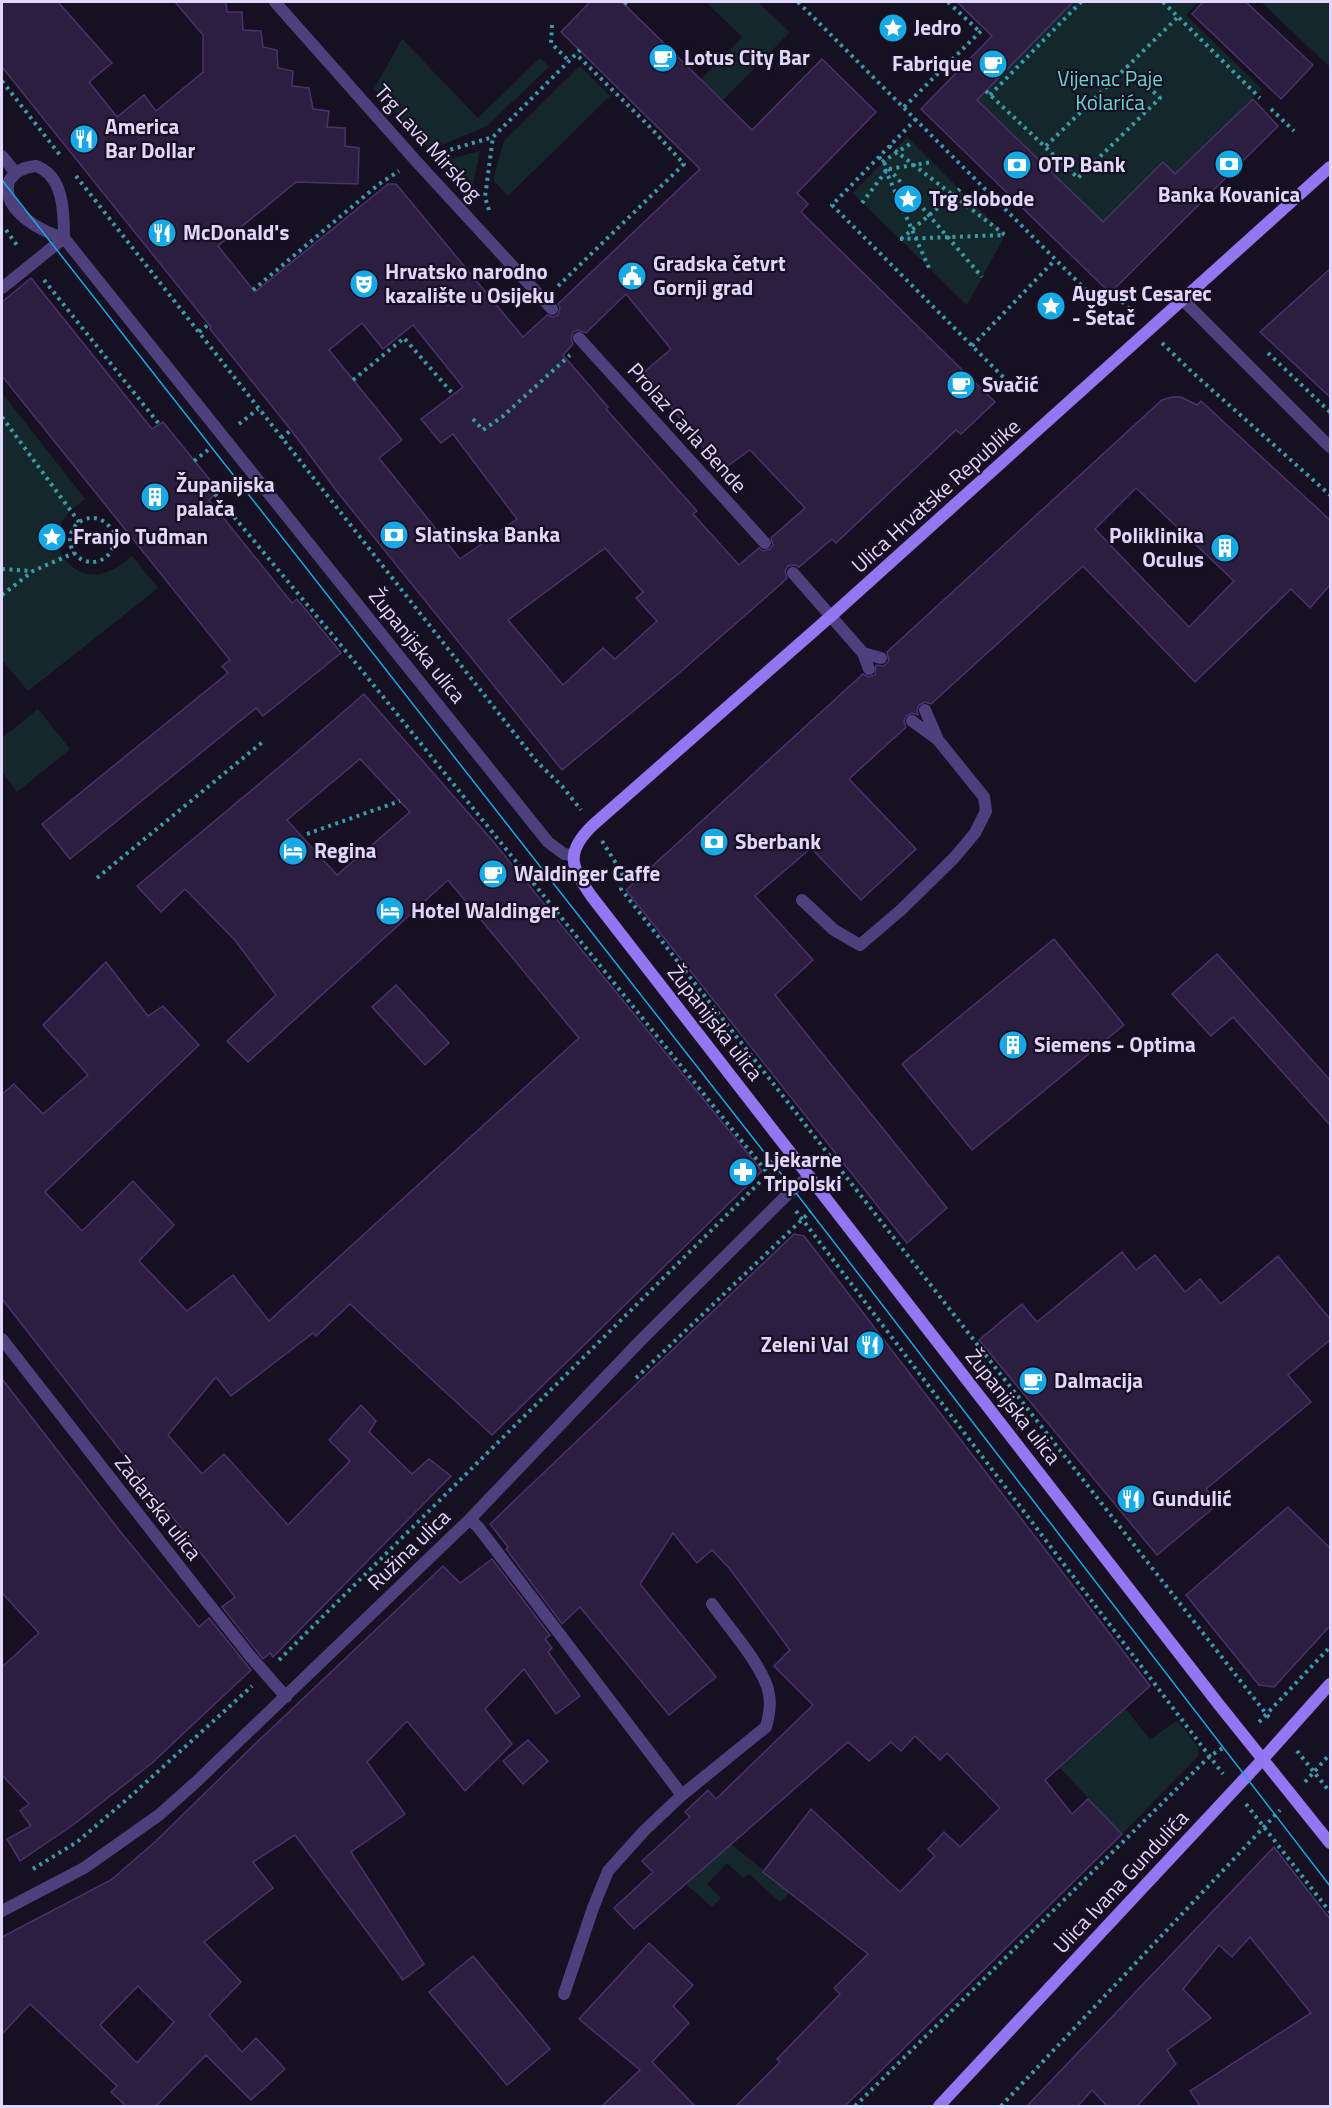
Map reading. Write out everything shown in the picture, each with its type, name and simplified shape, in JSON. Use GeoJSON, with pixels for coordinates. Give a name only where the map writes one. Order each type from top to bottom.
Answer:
{"type":"FeatureCollection","features":[{"type":"Feature","properties":{"kind":"street","name":"Trg Lava Mirskog"},"geometry":{"type":"LineString","coordinates":[[275,2],[552,309]]}},
{"type":"Feature","properties":{"kind":"street"},"geometry":{"type":"LineString","coordinates":[[2,156],[15,172]]}},
{"type":"Feature","properties":{"kind":"street"},"geometry":{"type":"LineString","coordinates":[[36,166],[49,175],[60,193],[64,238],[31,226],[10,206],[5,192],[15,172],[36,166]]}},
{"type":"Feature","properties":{"kind":"street","name":"Ulica Hrvatske Republike"},"geometry":{"type":"LineString","coordinates":[[573,855],[575,845],[593,825],[831,616],[1330,167]]}},
{"type":"Feature","properties":{"kind":"street"},"geometry":{"type":"LineString","coordinates":[[2,288],[64,238]]}},
{"type":"Feature","properties":{"kind":"street","name":"Županijska ulica"},"geometry":{"type":"LineString","coordinates":[[64,238],[548,842],[564,854],[573,855],[579,879],[592,897],[1262,1760],[1330,1843]]}},
{"type":"Feature","properties":{"kind":"street"},"geometry":{"type":"LineString","coordinates":[[1183,300],[1330,447]]}},
{"type":"Feature","properties":{"kind":"street","name":"Prolaz Carla Bende"},"geometry":{"type":"LineString","coordinates":[[579,339],[765,543]]}},
{"type":"Feature","properties":{"kind":"street"},"geometry":{"type":"LineString","coordinates":[[792,573],[863,653],[869,669]]}},
{"type":"Feature","properties":{"kind":"street"},"geometry":{"type":"LineString","coordinates":[[863,653],[881,658]]}},
{"type":"Feature","properties":{"kind":"street"},"geometry":{"type":"LineString","coordinates":[[925,710],[938,740]]}},
{"type":"Feature","properties":{"kind":"street"},"geometry":{"type":"LineString","coordinates":[[802,900],[834,930],[860,945],[902,909],[954,858],[979,826],[986,811],[984,797],[938,740],[912,721]]}},
{"type":"Feature","properties":{"kind":"street","name":"Ružina ulica"},"geometry":{"type":"LineString","coordinates":[[2,1911],[84,1868],[159,1815],[195,1783],[470,1519],[643,1338],[793,1189],[810,1176]]}},
{"type":"Feature","properties":{"kind":"street","name":"Zadarska ulica"},"geometry":{"type":"LineString","coordinates":[[2,1339],[204,1598],[286,1697]]}},
{"type":"Feature","properties":{"kind":"street"},"geometry":{"type":"LineString","coordinates":[[470,1519],[682,1795]]}},
{"type":"Feature","properties":{"kind":"street"},"geometry":{"type":"LineString","coordinates":[[564,1994],[608,1871],[644,1831],[682,1795],[766,1726],[770,1712],[769,1693],[762,1673],[712,1604]]}},
{"type":"Feature","properties":{"kind":"street","name":"Ulica Ivana Gundulića"},"geometry":{"type":"LineString","coordinates":[[939,2106],[1330,1684]]}},
{"type":"Feature","properties":{"kind":"path"},"geometry":{"type":"LineString","coordinates":[[798,2],[1104,308]]}},
{"type":"Feature","properties":{"kind":"path"},"geometry":{"type":"LineString","coordinates":[[948,2],[980,32]]}},
{"type":"Feature","properties":{"kind":"path"},"geometry":{"type":"LineString","coordinates":[[1081,2],[988,93],[1078,178],[1160,98],[1127,66]]}},
{"type":"Feature","properties":{"kind":"path"},"geometry":{"type":"LineString","coordinates":[[1163,2],[1260,98]]}},
{"type":"Feature","properties":{"kind":"path"},"geometry":{"type":"LineString","coordinates":[[1046,146],[1179,16]]}},
{"type":"Feature","properties":{"kind":"path"},"geometry":{"type":"LineString","coordinates":[[552,25],[551,43],[569,61]]}},
{"type":"Feature","properties":{"kind":"path"},"geometry":{"type":"LineString","coordinates":[[904,107],[984,28]]}},
{"type":"Feature","properties":{"kind":"path"},"geometry":{"type":"LineString","coordinates":[[253,290],[379,184],[416,160],[493,137],[578,52],[684,164],[554,290]]}},
{"type":"Feature","properties":{"kind":"path"},"geometry":{"type":"LineString","coordinates":[[952,59],[961,68]]}},
{"type":"Feature","properties":{"kind":"path"},"geometry":{"type":"LineString","coordinates":[[2,81],[61,156]]}},
{"type":"Feature","properties":{"kind":"path"},"geometry":{"type":"LineString","coordinates":[[1271,109],[1294,131]]}},
{"type":"Feature","properties":{"kind":"path"},"geometry":{"type":"LineString","coordinates":[[916,119],[832,205],[1016,390]]}},
{"type":"Feature","properties":{"kind":"path"},"geometry":{"type":"LineString","coordinates":[[493,137],[485,197],[489,210],[495,217]]}},
{"type":"Feature","properties":{"kind":"path"},"geometry":{"type":"LineString","coordinates":[[882,162],[913,142]]}},
{"type":"Feature","properties":{"kind":"path"},"geometry":{"type":"LineString","coordinates":[[889,146],[952,195],[1005,235],[900,239],[928,215],[952,195],[960,189]]}},
{"type":"Feature","properties":{"kind":"path"},"geometry":{"type":"LineString","coordinates":[[879,157],[887,170],[929,268]]}},
{"type":"Feature","properties":{"kind":"path"},"geometry":{"type":"LineString","coordinates":[[862,203],[887,170],[932,162]]}},
{"type":"Feature","properties":{"kind":"path"},"geometry":{"type":"LineString","coordinates":[[887,170],[982,277]]}},
{"type":"Feature","properties":{"kind":"path"},"geometry":{"type":"LineString","coordinates":[[75,174],[537,762],[562,786],[593,825],[622,873],[621,890],[1267,1715],[1330,1792]]}},
{"type":"Feature","properties":{"kind":"path"},"geometry":{"type":"LineString","coordinates":[[2,225],[159,424]]}},
{"type":"Feature","properties":{"kind":"path"},"geometry":{"type":"LineString","coordinates":[[972,346],[1055,260]]}},
{"type":"Feature","properties":{"kind":"path"},"geometry":{"type":"LineString","coordinates":[[199,332],[209,324]]}},
{"type":"Feature","properties":{"kind":"path"},"geometry":{"type":"LineString","coordinates":[[353,380],[404,338],[453,394]]}},
{"type":"Feature","properties":{"kind":"path"},"geometry":{"type":"LineString","coordinates":[[1263,348],[1330,412]]}},
{"type":"Feature","properties":{"kind":"path"},"geometry":{"type":"LineString","coordinates":[[474,418],[483,430],[502,417],[573,352]]}},
{"type":"Feature","properties":{"kind":"path"},"geometry":{"type":"LineString","coordinates":[[1192,372],[1330,495]]}},
{"type":"Feature","properties":{"kind":"path"},"geometry":{"type":"LineString","coordinates":[[2,417],[80,522]]}},
{"type":"Feature","properties":{"kind":"path"},"geometry":{"type":"LineString","coordinates":[[281,438],[291,430]]}},
{"type":"Feature","properties":{"kind":"path"},"geometry":{"type":"LineString","coordinates":[[86,519],[99,520],[110,528],[114,541],[109,554],[98,561],[85,561],[74,553],[70,537],[75,526],[80,522],[86,519]]}},
{"type":"Feature","properties":{"kind":"path"},"geometry":{"type":"LineString","coordinates":[[2,595],[33,571],[74,553]]}},
{"type":"Feature","properties":{"kind":"path"},"geometry":{"type":"LineString","coordinates":[[2,569],[33,571]]}},
{"type":"Feature","properties":{"kind":"path"},"geometry":{"type":"LineString","coordinates":[[97,878],[265,740]]}},
{"type":"Feature","properties":{"kind":"path"},"geometry":{"type":"LineString","coordinates":[[436,774],[441,771]]}},
{"type":"Feature","properties":{"kind":"path"},"geometry":{"type":"LineString","coordinates":[[307,834],[400,801]]}},
{"type":"Feature","properties":{"kind":"path"},"geometry":{"type":"LineString","coordinates":[[28,1873],[77,1842],[114,1811],[265,1674],[768,1174]]}},
{"type":"Feature","properties":{"kind":"path"},"geometry":{"type":"LineString","coordinates":[[855,2106],[1210,1756],[1243,1735],[1267,1715],[1330,1647]]}},
{"type":"Feature","properties":{"kind":"path"},"geometry":{"type":"LineString","coordinates":[[1001,2106],[1330,1754]]}},
{"type":"Feature","properties":{"kind":"green space"},"geometry":{"type":"Polygon","coordinates":[[[706,2],[758,2],[790,32],[722,101],[701,79],[742,37],[706,2]]]}},
{"type":"Feature","properties":{"kind":"green space","name":"Vijenac Paje Kolarića"},"geometry":{"type":"Polygon","coordinates":[[[1073,2],[1198,2],[1186,15],[1262,89],[1175,174],[1163,162],[1103,222],[977,100],[1073,2]]]}},
{"type":"Feature","properties":{"kind":"green space"},"geometry":{"type":"Polygon","coordinates":[[[1261,2],[1330,2],[1330,67],[1261,2]]]}},
{"type":"Feature","properties":{"kind":"green space"},"geometry":{"type":"Polygon","coordinates":[[[402,39],[478,118],[540,58],[549,67],[487,126],[430,150],[374,89],[402,39]]]}},
{"type":"Feature","properties":{"kind":"green space"},"geometry":{"type":"Polygon","coordinates":[[[580,66],[610,96],[508,196],[493,180],[504,141],[580,66]]]}},
{"type":"Feature","properties":{"kind":"green space"},"geometry":{"type":"Polygon","coordinates":[[[907,137],[1005,235],[967,305],[853,193],[907,137]]]}},
{"type":"Feature","properties":{"kind":"green space"},"geometry":{"type":"Polygon","coordinates":[[[480,151],[470,197],[439,162],[480,151]]]}},
{"type":"Feature","properties":{"kind":"green space"},"geometry":{"type":"Polygon","coordinates":[[[2,393],[85,499],[67,515],[58,533],[58,543],[66,561],[83,573],[93,575],[112,570],[132,556],[158,588],[28,691],[2,660],[2,393]]]}},
{"type":"Feature","properties":{"kind":"green space"},"geometry":{"type":"Polygon","coordinates":[[[38,709],[70,749],[17,792],[2,772],[2,738],[38,709]]]}},
{"type":"Feature","properties":{"kind":"green space"},"geometry":{"type":"Polygon","coordinates":[[[1126,1709],[1150,1740],[1177,1720],[1198,1747],[1199,1755],[1122,1834],[1060,1768],[1126,1709]]]}},
{"type":"Feature","properties":{"kind":"green space"},"geometry":{"type":"Polygon","coordinates":[[[731,1844],[790,1892],[780,1902],[749,1874],[743,1878],[727,1863],[707,1884],[721,1898],[712,1907],[686,1884],[731,1844]]]}},
{"type":"Feature","properties":{"kind":"building"},"geometry":{"type":"Polygon","coordinates":[[[2,2],[58,2],[112,63],[89,82],[117,117],[144,95],[156,111],[203,72],[203,35],[175,2],[226,2],[227,12],[242,12],[243,30],[261,31],[263,47],[277,50],[278,68],[293,71],[292,86],[309,88],[313,109],[329,111],[327,127],[345,128],[345,146],[359,148],[358,184],[296,182],[218,246],[255,292],[388,184],[396,184],[523,337],[547,315],[553,317],[558,315],[560,308],[558,304],[700,169],[561,32],[590,2],[622,2],[752,130],[822,59],[876,112],[797,193],[808,204],[801,212],[995,402],[961,434],[956,430],[836,543],[832,539],[799,567],[788,566],[785,571],[787,578],[782,583],[678,674],[562,770],[339,494],[210,329],[211,327],[2,67],[2,2]],[[626,294],[586,333],[578,330],[573,332],[571,339],[573,344],[563,355],[608,407],[606,409],[697,511],[693,514],[739,565],[759,548],[763,551],[770,549],[773,545],[771,538],[805,508],[750,450],[722,470],[643,373],[671,349],[626,294]],[[362,323],[329,350],[402,440],[379,458],[460,559],[517,519],[453,434],[441,443],[421,419],[463,387],[413,325],[383,349],[362,323]],[[605,548],[508,620],[563,685],[603,648],[615,659],[657,621],[636,598],[643,592],[605,548]]]}},
{"type":"Feature","properties":{"kind":"building"},"geometry":{"type":"Polygon","coordinates":[[[957,2],[1073,2],[977,100],[1103,222],[1163,162],[1175,174],[1253,99],[1278,126],[1110,293],[921,109],[992,36],[957,2]]]}},
{"type":"Feature","properties":{"kind":"building"},"geometry":{"type":"Polygon","coordinates":[[[1203,2],[1246,2],[1313,65],[1281,99],[1192,14],[1203,2]]]}},
{"type":"Feature","properties":{"kind":"building"},"geometry":{"type":"Polygon","coordinates":[[[1330,269],[1330,397],[1260,332],[1330,269]]]}},
{"type":"Feature","properties":{"kind":"building","name":"Županijska palača"},"geometry":{"type":"Polygon","coordinates":[[[31,278],[152,429],[163,422],[219,491],[209,500],[292,603],[297,599],[341,653],[263,716],[256,708],[70,859],[42,824],[228,673],[222,666],[230,660],[2,376],[2,302],[31,278]]]}},
{"type":"Feature","properties":{"kind":"building"},"geometry":{"type":"Polygon","coordinates":[[[1181,397],[1197,405],[1201,401],[1330,520],[1330,585],[1310,608],[1291,589],[1195,682],[1083,566],[931,704],[925,702],[919,705],[918,715],[912,713],[906,716],[904,721],[906,727],[849,779],[916,849],[861,900],[811,848],[755,896],[813,960],[775,995],[947,1208],[907,1243],[626,890],[863,674],[868,677],[875,675],[876,665],[884,666],[889,661],[887,652],[1162,400],[1181,397]],[[1136,488],[1095,529],[1189,627],[1234,581],[1136,488]]]}},
{"type":"Feature","properties":{"kind":"building"},"geometry":{"type":"Polygon","coordinates":[[[364,694],[492,840],[762,1171],[492,1435],[350,1304],[316,1336],[313,1333],[231,1396],[216,1377],[168,1435],[202,1474],[224,1454],[288,1525],[350,1461],[329,1440],[361,1405],[376,1421],[369,1432],[412,1474],[429,1459],[451,1476],[273,1657],[270,1653],[263,1659],[222,1607],[235,1597],[2,1299],[2,1094],[14,1084],[43,1114],[88,1075],[43,1025],[106,962],[148,1016],[163,1006],[199,1045],[45,1192],[82,1231],[133,1181],[174,1225],[139,1261],[187,1311],[233,1275],[269,1321],[579,1038],[448,880],[248,1062],[227,1041],[276,995],[234,939],[185,889],[161,912],[137,886],[364,694]],[[360,759],[287,820],[337,875],[410,812],[360,759]]]}},
{"type":"Feature","properties":{"kind":"building","name":"Siemens - Optima"},"geometry":{"type":"Polygon","coordinates":[[[1054,939],[1124,1025],[972,1150],[902,1064],[1054,939]]]}},
{"type":"Feature","properties":{"kind":"building"},"geometry":{"type":"Polygon","coordinates":[[[1217,954],[1330,1080],[1330,1125],[1233,1017],[1211,1036],[1172,994],[1217,954]]]}},
{"type":"Feature","properties":{"kind":"building"},"geometry":{"type":"Polygon","coordinates":[[[396,985],[449,1043],[425,1065],[372,1007],[396,985]]]}},
{"type":"Feature","properties":{"kind":"building"},"geometry":{"type":"Polygon","coordinates":[[[794,1234],[804,1236],[1150,1686],[1045,1780],[1072,1814],[1088,1799],[1122,1834],[845,2106],[736,2106],[780,2062],[777,2059],[840,1994],[834,1988],[868,1954],[763,1872],[811,1809],[900,1892],[935,1856],[928,1849],[944,1832],[960,1847],[1000,1808],[947,1753],[940,1760],[915,1736],[901,1751],[891,1742],[869,1761],[848,1742],[634,1929],[614,1908],[653,1872],[642,1861],[690,1817],[685,1812],[708,1790],[716,1799],[813,1705],[774,1666],[790,1650],[730,1569],[712,1550],[697,1563],[673,1533],[640,1584],[716,1677],[669,1715],[580,1607],[562,1624],[490,1524],[794,1234]]]}},
{"type":"Feature","properties":{"kind":"building"},"geometry":{"type":"Polygon","coordinates":[[[1122,1252],[1136,1270],[1155,1255],[1185,1292],[1200,1279],[1221,1304],[1278,1256],[1330,1319],[1330,1340],[1288,1375],[1311,1402],[1206,1489],[1218,1504],[1157,1555],[979,1340],[1022,1304],[1037,1322],[1122,1252]]]}},
{"type":"Feature","properties":{"kind":"building"},"geometry":{"type":"Polygon","coordinates":[[[2,1379],[123,1535],[199,1627],[209,1618],[251,1670],[152,1763],[73,1825],[20,1861],[7,1839],[31,1826],[20,1811],[29,1804],[2,1775],[2,1667],[39,1633],[2,1593],[2,1379]]]}},
{"type":"Feature","properties":{"kind":"building"},"geometry":{"type":"Polygon","coordinates":[[[1288,1507],[1330,1548],[1330,1626],[1274,1687],[1259,1685],[1186,1595],[1288,1507]]]}},
{"type":"Feature","properties":{"kind":"building"},"geometry":{"type":"Polygon","coordinates":[[[492,1559],[550,1635],[545,1639],[552,1648],[548,1652],[580,1696],[556,1714],[524,1669],[485,1709],[512,1744],[465,1791],[407,1721],[367,1762],[405,1814],[351,1852],[424,1964],[403,1980],[295,1835],[253,1862],[273,1888],[204,1942],[241,1982],[209,2015],[242,2052],[256,2038],[285,2069],[251,2100],[206,2055],[156,2106],[126,2106],[111,2092],[117,2086],[30,2004],[2,2034],[2,1937],[111,1880],[156,1841],[443,1566],[460,1583],[492,1559]],[[138,1986],[100,2025],[137,2063],[174,2022],[138,1986]]]}},
{"type":"Feature","properties":{"kind":"building"},"geometry":{"type":"Polygon","coordinates":[[[528,1740],[548,1761],[523,1784],[503,1761],[528,1740]]]}},
{"type":"Feature","properties":{"kind":"building"},"geometry":{"type":"Polygon","coordinates":[[[1274,1847],[1330,1919],[1330,2106],[1200,2106],[1190,2091],[1311,2013],[1250,1937],[1232,1957],[1219,1945],[1183,1989],[1211,2018],[1167,2050],[1176,2064],[1137,2106],[1107,2106],[1092,2090],[1078,2106],[1027,2106],[1274,1847]]]}},
{"type":"Feature","properties":{"kind":"building"},"geometry":{"type":"Polygon","coordinates":[[[649,1943],[693,1985],[673,2006],[689,2023],[652,2062],[695,2106],[602,2106],[640,2070],[579,2019],[649,1943]]]}},
{"type":"Feature","properties":{"kind":"building"},"geometry":{"type":"Polygon","coordinates":[[[473,1956],[550,2049],[507,2085],[429,1992],[473,1956]]]}},
{"type":"Feature","properties":{"kind":"tram line"},"geometry":{"type":"LineString","coordinates":[[2,180],[793,1189],[1330,1886]]}},
{"type":"Feature","properties":{"kind":"place","name":"Jedro"},"geometry":{"type":"Point","coordinates":[893,28]}},
{"type":"Feature","properties":{"kind":"place","name":"Lotus City Bar"},"geometry":{"type":"Point","coordinates":[663,58]}},
{"type":"Feature","properties":{"kind":"place","name":"Fabrique"},"geometry":{"type":"Point","coordinates":[993,64]}},
{"type":"Feature","properties":{"kind":"place","name":"America Bar Dollar"},"geometry":{"type":"Point","coordinates":[84,139]}},
{"type":"Feature","properties":{"kind":"place","name":"Banka Kovanica"},"geometry":{"type":"Point","coordinates":[1229,164]}},
{"type":"Feature","properties":{"kind":"place","name":"OTP Bank"},"geometry":{"type":"Point","coordinates":[1017,165]}},
{"type":"Feature","properties":{"kind":"place","name":"Trg slobode"},"geometry":{"type":"Point","coordinates":[908,199]}},
{"type":"Feature","properties":{"kind":"place","name":"McDonald's"},"geometry":{"type":"Point","coordinates":[162,233]}},
{"type":"Feature","properties":{"kind":"place","name":"Gradska četvrt Gornji grad"},"geometry":{"type":"Point","coordinates":[632,276]}},
{"type":"Feature","properties":{"kind":"place","name":"Hrvatsko narodno kazalište u Osijeku"},"geometry":{"type":"Point","coordinates":[364,284]}},
{"type":"Feature","properties":{"kind":"place","name":"August Cesarec - Šetač"},"geometry":{"type":"Point","coordinates":[1051,306]}},
{"type":"Feature","properties":{"kind":"place","name":"Svačić"},"geometry":{"type":"Point","coordinates":[961,385]}},
{"type":"Feature","properties":{"kind":"place","name":"Županijska palača"},"geometry":{"type":"Point","coordinates":[155,497]}},
{"type":"Feature","properties":{"kind":"place","name":"Slatinska Banka"},"geometry":{"type":"Point","coordinates":[394,535]}},
{"type":"Feature","properties":{"kind":"place","name":"Franjo Tuđman"},"geometry":{"type":"Point","coordinates":[52,537]}},
{"type":"Feature","properties":{"kind":"place","name":"Poliklinika Oculus"},"geometry":{"type":"Point","coordinates":[1225,548]}},
{"type":"Feature","properties":{"kind":"place","name":"Sberbank"},"geometry":{"type":"Point","coordinates":[714,842]}},
{"type":"Feature","properties":{"kind":"place","name":"Regina"},"geometry":{"type":"Point","coordinates":[293,851]}},
{"type":"Feature","properties":{"kind":"place","name":"Waldinger Caffe"},"geometry":{"type":"Point","coordinates":[493,874]}},
{"type":"Feature","properties":{"kind":"place","name":"Hotel Waldinger"},"geometry":{"type":"Point","coordinates":[390,911]}},
{"type":"Feature","properties":{"kind":"place","name":"Siemens - Optima"},"geometry":{"type":"Point","coordinates":[1013,1045]}},
{"type":"Feature","properties":{"kind":"place","name":"Ljekarne Tripolski"},"geometry":{"type":"Point","coordinates":[743,1172]}},
{"type":"Feature","properties":{"kind":"place","name":"Zeleni Val"},"geometry":{"type":"Point","coordinates":[870,1345]}},
{"type":"Feature","properties":{"kind":"place","name":"Dalmacija"},"geometry":{"type":"Point","coordinates":[1033,1381]}},
{"type":"Feature","properties":{"kind":"place","name":"Gundulić"},"geometry":{"type":"Point","coordinates":[1131,1499]}}]}
